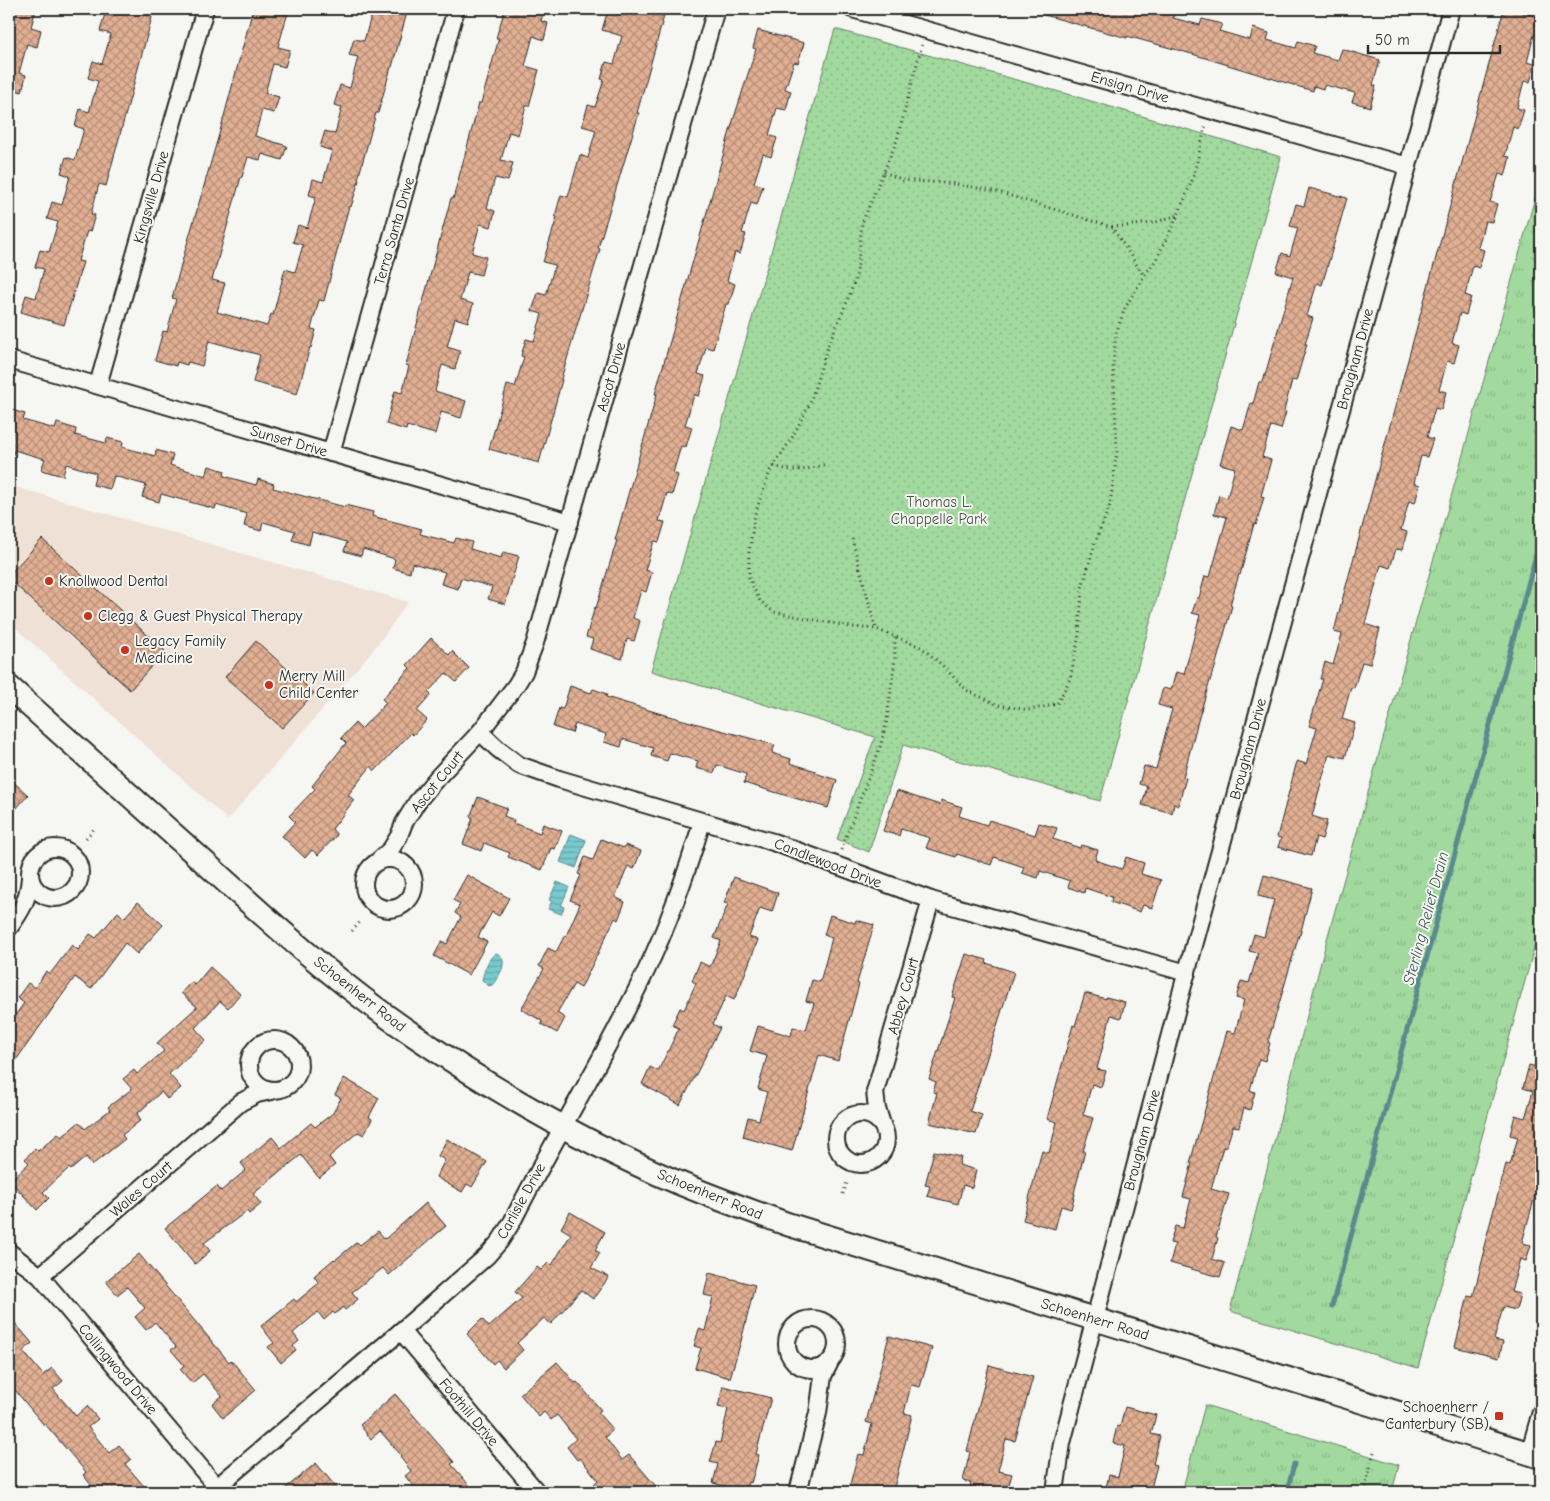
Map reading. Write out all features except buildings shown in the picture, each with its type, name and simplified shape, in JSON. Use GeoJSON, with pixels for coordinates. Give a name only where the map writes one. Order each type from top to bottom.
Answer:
{"type":"FeatureCollection","features":[{"type":"Feature","properties":{"kind":"main road","name":"Schoenherr Road"},"geometry":{"type":"LineString","coordinates":[[9,687],[295,944],[353,991],[462,1067],[563,1126],[634,1162],[678,1182],[778,1221],[1535,1456]]}},
{"type":"Feature","properties":{"kind":"street","name":"Kingsville Drive"},"geometry":{"type":"LineString","coordinates":[[98,385],[205,9]]}},
{"type":"Feature","properties":{"kind":"street","name":"Terra Santa Drive"},"geometry":{"type":"LineString","coordinates":[[331,453],[456,9]]}},
{"type":"Feature","properties":{"kind":"street","name":"Ascot Drive"},"geometry":{"type":"LineString","coordinates":[[480,732],[516,685],[524,672],[535,644],[716,9]]}},
{"type":"Feature","properties":{"kind":"street","name":"Ensign Drive"},"geometry":{"type":"LineString","coordinates":[[852,9],[1408,166]]}},
{"type":"Feature","properties":{"kind":"street","name":"Brougham Drive"},"geometry":{"type":"LineString","coordinates":[[1055,1492],[1062,1443],[1187,973],[1451,9]]}},
{"type":"Feature","properties":{"kind":"street","name":"Sunset Drive"},"geometry":{"type":"LineString","coordinates":[[9,360],[570,522]]}},
{"type":"Feature","properties":{"kind":"street","name":"Candlewood Drive"},"geometry":{"type":"LineString","coordinates":[[480,732],[519,765],[558,779],[773,842],[931,900],[1187,973]]}},
{"type":"Feature","properties":{"kind":"street","name":"Ascot Court"},"geometry":{"type":"LineString","coordinates":[[399,836],[399,850],[402,862],[413,874],[414,890],[406,904],[390,910],[382,909],[368,899],[364,891],[366,873],[371,866],[391,850],[417,802],[480,732]]}},
{"type":"Feature","properties":{"kind":"street","name":"Carlisle Drive"},"geometry":{"type":"LineString","coordinates":[[219,1490],[487,1256],[500,1241],[512,1222],[646,970],[672,912],[702,822]]}},
{"type":"Feature","properties":{"kind":"street"},"geometry":{"type":"LineString","coordinates":[[9,928],[22,910],[28,894],[30,869],[38,854],[46,849],[54,848],[63,849],[71,853],[77,859],[80,867],[78,883],[74,890],[61,898],[37,902],[22,910]]}},
{"type":"Feature","properties":{"kind":"street"},"geometry":{"type":"LineString","coordinates":[[378,861],[386,858],[402,862]]}},
{"type":"Feature","properties":{"kind":"street"},"geometry":{"type":"LineString","coordinates":[[30,878],[38,892],[52,898]]}},
{"type":"Feature","properties":{"kind":"street","name":"Abbey Court"},"geometry":{"type":"LineString","coordinates":[[875,1092],[877,1109],[886,1132],[885,1149],[873,1162],[856,1164],[848,1161],[842,1155],[836,1140],[837,1132],[840,1125],[865,1106],[875,1092],[931,900]]}},
{"type":"Feature","properties":{"kind":"street","name":"Wales Court"},"geometry":{"type":"LineString","coordinates":[[40,1276],[241,1102],[256,1094],[280,1090],[293,1082],[300,1068],[296,1052],[290,1045],[282,1041],[273,1040],[257,1046],[249,1062],[248,1086],[241,1102]]}},
{"type":"Feature","properties":{"kind":"street"},"geometry":{"type":"LineString","coordinates":[[249,1070],[257,1084],[264,1089],[272,1091]]}},
{"type":"Feature","properties":{"kind":"street"},"geometry":{"type":"LineString","coordinates":[[853,1115],[869,1115],[876,1118],[882,1124]]}},
{"type":"Feature","properties":{"kind":"street","name":"Collingwood Drive"},"geometry":{"type":"LineString","coordinates":[[9,1252],[40,1276],[219,1490]]}},
{"type":"Feature","properties":{"kind":"street"},"geometry":{"type":"LineString","coordinates":[[798,1492],[818,1413],[823,1376],[837,1348],[837,1339],[829,1325],[814,1319],[805,1320],[797,1323],[791,1329],[787,1337],[786,1346],[788,1355],[793,1362],[811,1378],[820,1393]]}},
{"type":"Feature","properties":{"kind":"street","name":"Foothill Drive"},"geometry":{"type":"LineString","coordinates":[[401,1331],[537,1492]]}},
{"type":"Feature","properties":{"kind":"street"},"geometry":{"type":"LineString","coordinates":[[800,1367],[816,1369],[830,1362]]}},
{"type":"Feature","properties":{"kind":"street"},"geometry":{"type":"LineString","coordinates":[[1535,1456],[1541,1412]]}},
{"type":"Feature","properties":{"kind":"path"},"geometry":{"type":"LineString","coordinates":[[926,30],[897,140],[862,223],[857,273],[849,297],[828,345],[810,403],[792,438],[770,471],[755,514],[749,552],[749,578],[760,601],[774,612],[852,627],[876,629],[895,636],[921,647],[966,690],[998,706],[1030,710],[1057,704],[1070,679],[1078,635],[1082,588],[1095,543],[1110,505],[1117,451],[1113,365],[1116,333],[1125,308],[1156,260],[1178,215],[1193,178],[1208,110]]}},
{"type":"Feature","properties":{"kind":"path"},"geometry":{"type":"LineString","coordinates":[[884,172],[903,180],[957,184],[998,192],[1112,227],[1153,223],[1178,215]]}},
{"type":"Feature","properties":{"kind":"path"},"geometry":{"type":"LineString","coordinates":[[1112,227],[1144,276]]}},
{"type":"Feature","properties":{"kind":"path"},"geometry":{"type":"LineString","coordinates":[[774,466],[787,470],[802,470],[827,464]]}},
{"type":"Feature","properties":{"kind":"path"},"geometry":{"type":"LineString","coordinates":[[852,539],[876,629]]}},
{"type":"Feature","properties":{"kind":"path"},"geometry":{"type":"LineString","coordinates":[[844,844],[880,747],[887,720],[895,658],[895,636]]}},
{"type":"Feature","properties":{"kind":"path"},"geometry":{"type":"LineString","coordinates":[[86,838],[95,828]]}},
{"type":"Feature","properties":{"kind":"path"},"geometry":{"type":"LineString","coordinates":[[352,931],[360,922]]}},
{"type":"Feature","properties":{"kind":"path"},"geometry":{"type":"LineString","coordinates":[[843,1194],[847,1182]]}},
{"type":"Feature","properties":{"kind":"path"},"geometry":{"type":"LineString","coordinates":[[1364,1492],[1374,1452]]}},
{"type":"Feature","properties":{"kind":"shaded area"},"geometry":{"type":"Polygon","coordinates":[[[9,485],[408,602],[378,644],[228,820],[9,622],[9,485]]]}},
{"type":"Feature","properties":{"kind":"green space","name":"Thomas L. Chappelle Park"},"geometry":{"type":"Polygon","coordinates":[[[835,29],[1074,96],[1281,157],[1100,801],[903,745],[869,852],[837,839],[875,737],[651,671],[835,29]]]}},
{"type":"Feature","properties":{"kind":"green space"},"geometry":{"type":"Polygon","coordinates":[[[1541,176],[1541,923],[1418,1368],[1230,1311],[1327,939],[1541,176]]]}},
{"type":"Feature","properties":{"kind":"green space"},"geometry":{"type":"Polygon","coordinates":[[[1205,1405],[1399,1465],[1392,1492],[1182,1492],[1205,1405]]]}},
{"type":"Feature","properties":{"kind":"water"},"geometry":{"type":"Polygon","coordinates":[[[571,834],[586,840],[576,868],[560,862],[571,834]]]}},
{"type":"Feature","properties":{"kind":"water"},"geometry":{"type":"Polygon","coordinates":[[[557,882],[569,887],[561,906],[564,907],[561,914],[548,909],[552,901],[549,900],[557,882]]]}},
{"type":"Feature","properties":{"kind":"water"},"geometry":{"type":"Polygon","coordinates":[[[496,953],[503,959],[503,964],[495,982],[489,986],[482,980],[489,961],[496,953]]]}},
{"type":"Feature","properties":{"kind":"waterway","name":"Sterling Relief Drain"},"geometry":{"type":"LineString","coordinates":[[1332,1306],[1541,537]]}},
{"type":"Feature","properties":{"kind":"waterway","name":"Sterling Relief Drain"},"geometry":{"type":"LineString","coordinates":[[1287,1492],[1294,1464]]}},
{"type":"Feature","properties":{"kind":"place","name":"Knollwood Dental"},"geometry":{"type":"Point","coordinates":[49,581]}},
{"type":"Feature","properties":{"kind":"place","name":"Clegg & Guest Physical Therapy"},"geometry":{"type":"Point","coordinates":[88,616]}},
{"type":"Feature","properties":{"kind":"place","name":"Legacy Family Medicine"},"geometry":{"type":"Point","coordinates":[125,650]}},
{"type":"Feature","properties":{"kind":"place","name":"Merry Mill Child Center"},"geometry":{"type":"Point","coordinates":[269,685]}},
{"type":"Feature","properties":{"kind":"place","name":"Schoenherr / Canterbury (SB)"},"geometry":{"type":"Point","coordinates":[1499,1416]}}]}
